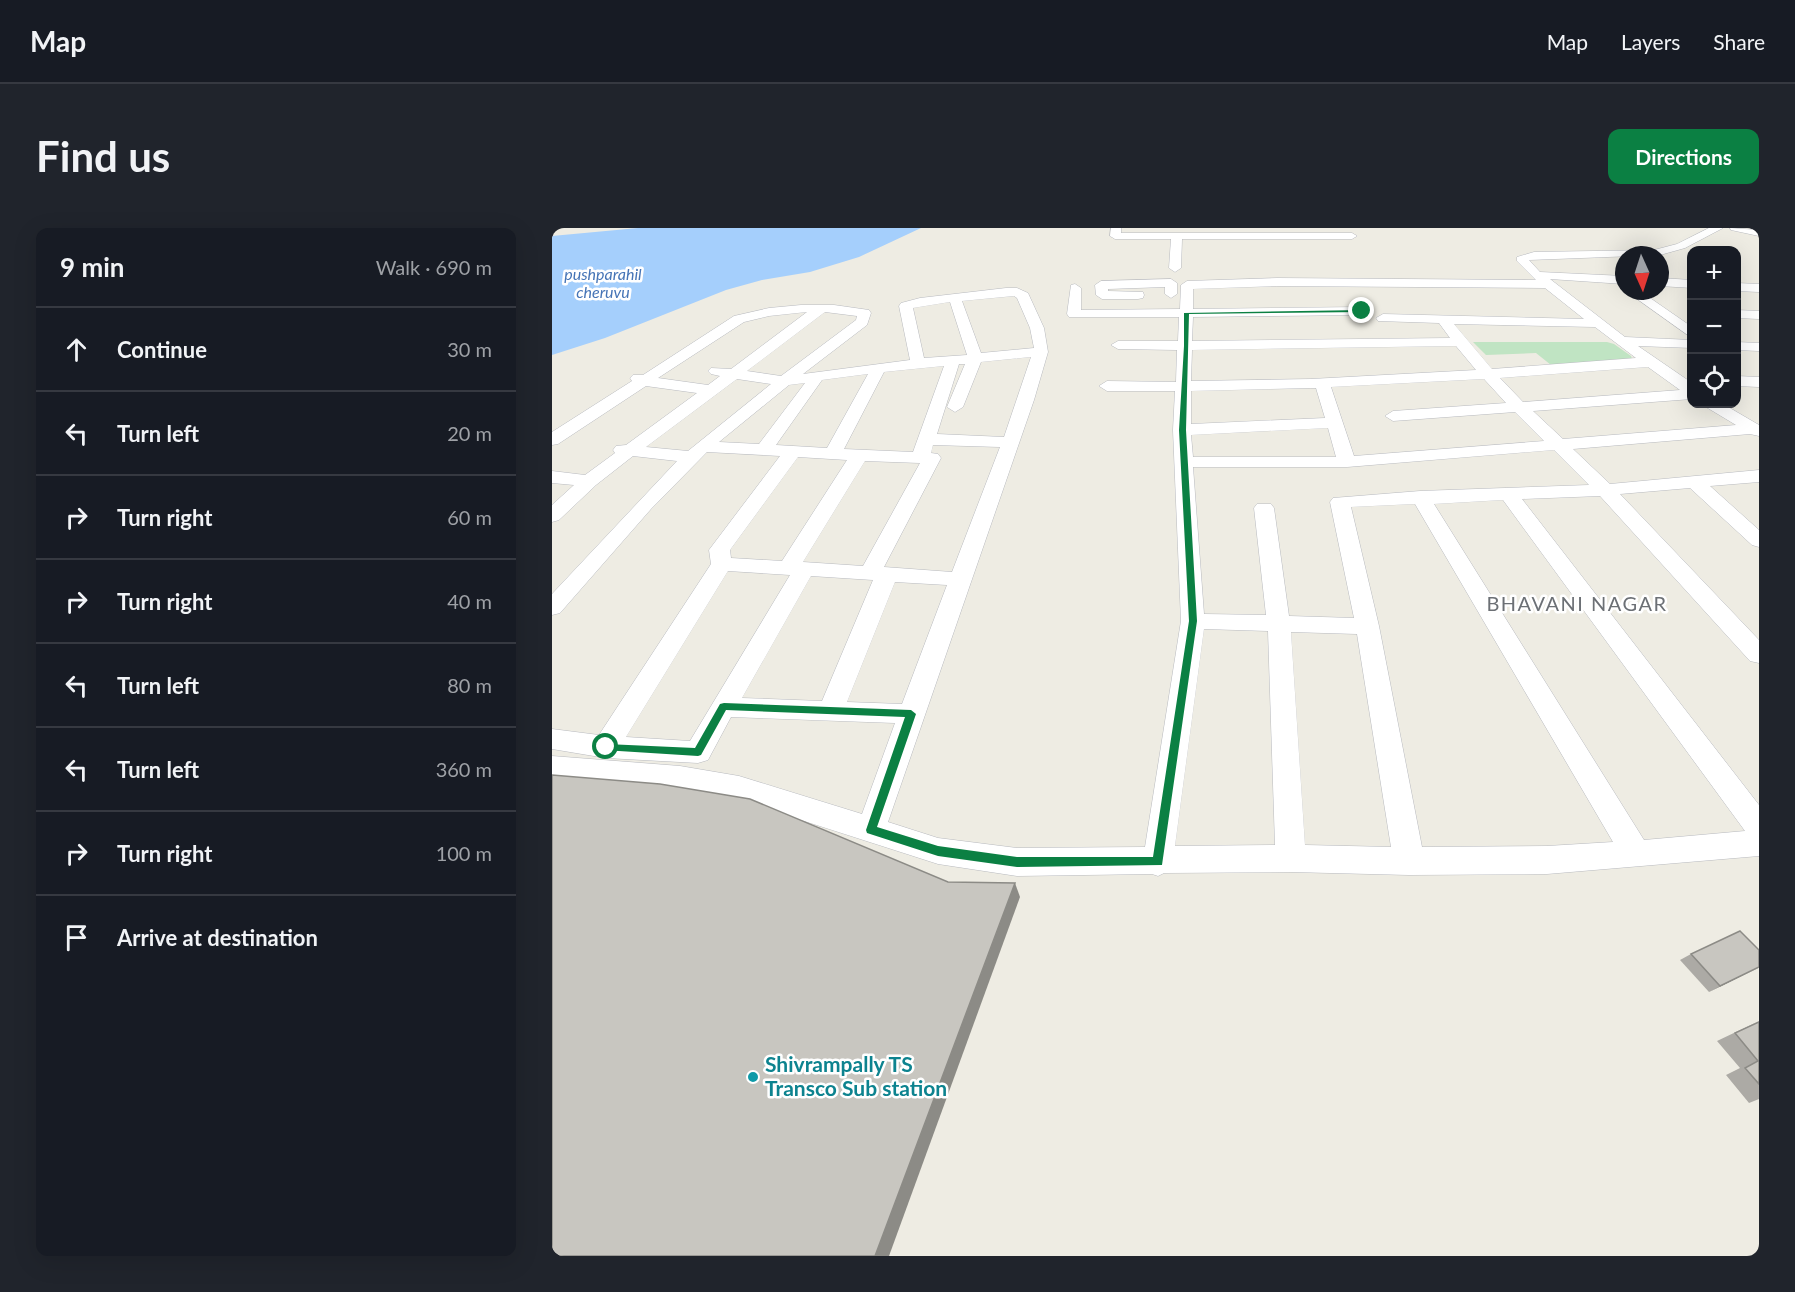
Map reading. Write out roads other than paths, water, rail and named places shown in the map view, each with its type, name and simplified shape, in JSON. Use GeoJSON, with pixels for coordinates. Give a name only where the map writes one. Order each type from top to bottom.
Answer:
{"type":"FeatureCollection","features":[{"type":"Feature","properties":{"kind":"street"},"geometry":{"type":"LineString","coordinates":[[1116,228],[1115,236],[1352,236]]}},
{"type":"Feature","properties":{"kind":"street"},"geometry":{"type":"LineString","coordinates":[[1684,380],[1649,362],[1521,259],[1534,255],[1654,253],[1690,242],[1718,228]]}},
{"type":"Feature","properties":{"kind":"street"},"geometry":{"type":"LineString","coordinates":[[1735,228],[1759,233]]}},
{"type":"Feature","properties":{"kind":"street"},"geometry":{"type":"LineString","coordinates":[[1174,268],[1177,236]]}},
{"type":"Feature","properties":{"kind":"street"},"geometry":{"type":"LineString","coordinates":[[1118,345],[1187,346],[1286,318],[1457,283],[1543,279],[1615,282]]}},
{"type":"Feature","properties":{"kind":"street"},"geometry":{"type":"LineString","coordinates":[[1158,862],[1193,621],[1182,430],[1187,346],[1181,300],[1172,283],[1101,285],[1102,295],[1181,300],[1286,318],[1387,341],[1459,342]]}},
{"type":"Feature","properties":{"kind":"street"},"geometry":{"type":"LineString","coordinates":[[1457,283],[1475,310]]}},
{"type":"Feature","properties":{"kind":"street"},"geometry":{"type":"LineString","coordinates":[[1669,283],[1687,284]]}},
{"type":"Feature","properties":{"kind":"street"},"geometry":{"type":"LineString","coordinates":[[1181,300],[1187,285],[1286,318],[1362,311]]}},
{"type":"Feature","properties":{"kind":"street"},"geometry":{"type":"LineString","coordinates":[[1741,286],[1759,288]]}},
{"type":"Feature","properties":{"kind":"street"},"geometry":{"type":"LineString","coordinates":[[1075,288],[1074,314],[1181,300]]}},
{"type":"Feature","properties":{"kind":"street"},"geometry":{"type":"LineString","coordinates":[[871,830],[1041,352],[1037,328],[1023,296],[1017,292],[906,306],[912,349]]}},
{"type":"Feature","properties":{"kind":"street"},"geometry":{"type":"LineString","coordinates":[[929,445],[975,358],[967,300]]}},
{"type":"Feature","properties":{"kind":"street"},"geometry":{"type":"LineString","coordinates":[[1643,300],[1687,331]]}},
{"type":"Feature","properties":{"kind":"street"},"geometry":{"type":"LineString","coordinates":[[552,516],[589,481],[629,450],[823,308]]}},
{"type":"Feature","properties":{"kind":"street"},"geometry":{"type":"LineString","coordinates":[[552,440],[739,319],[753,314],[823,308],[864,313],[864,319],[698,452],[552,608]]}},
{"type":"Feature","properties":{"kind":"street"},"geometry":{"type":"LineString","coordinates":[[557,482],[609,448],[803,310]]}},
{"type":"Feature","properties":{"kind":"street"},"geometry":{"type":"LineString","coordinates":[[1383,318],[1443,319],[1475,310],[1599,322]]}},
{"type":"Feature","properties":{"kind":"street"},"geometry":{"type":"LineString","coordinates":[[1656,310],[1680,311]]}},
{"type":"Feature","properties":{"kind":"street"},"geometry":{"type":"LineString","coordinates":[[1741,314],[1759,315]]}},
{"type":"Feature","properties":{"kind":"street"},"geometry":{"type":"LineString","coordinates":[[1443,319],[1459,342],[1489,374],[1605,490],[1759,655]]}},
{"type":"Feature","properties":{"kind":"street"},"geometry":{"type":"LineString","coordinates":[[1621,341],[1687,344]]}},
{"type":"Feature","properties":{"kind":"street"},"geometry":{"type":"LineString","coordinates":[[1741,346],[1759,347]]}},
{"type":"Feature","properties":{"kind":"street"},"geometry":{"type":"LineString","coordinates":[[716,371],[784,381],[879,369],[912,349],[953,361],[975,358],[992,351],[1041,352]]}},
{"type":"Feature","properties":{"kind":"street"},"geometry":{"type":"LineString","coordinates":[[674,356],[638,380],[712,390]]}},
{"type":"Feature","properties":{"kind":"street"},"geometry":{"type":"LineString","coordinates":[[831,710],[878,573],[932,458],[929,445],[953,361]]}},
{"type":"Feature","properties":{"kind":"street"},"geometry":{"type":"LineString","coordinates":[[1107,386],[1183,387],[1489,374],[1649,362]]}},
{"type":"Feature","properties":{"kind":"street"},"geometry":{"type":"LineString","coordinates":[[832,454],[879,369]]}},
{"type":"Feature","properties":{"kind":"street"},"geometry":{"type":"LineString","coordinates":[[764,450],[817,377]]}},
{"type":"Feature","properties":{"kind":"street"},"geometry":{"type":"LineString","coordinates":[[1310,380],[1335,423],[1347,462]]}},
{"type":"Feature","properties":{"kind":"street"},"geometry":{"type":"LineString","coordinates":[[1741,381],[1759,382]]}},
{"type":"Feature","properties":{"kind":"street"},"geometry":{"type":"LineString","coordinates":[[1393,416],[1687,392]]}},
{"type":"Feature","properties":{"kind":"street"},"geometry":{"type":"LineString","coordinates":[[609,448],[698,452],[764,450],[859,455],[1012,434],[1028,423],[1034,400]]}},
{"type":"Feature","properties":{"kind":"street"},"geometry":{"type":"LineString","coordinates":[[1719,408],[1756,431]]}},
{"type":"Feature","properties":{"kind":"street"},"geometry":{"type":"LineString","coordinates":[[1182,430],[1335,423]]}},
{"type":"Feature","properties":{"kind":"street"},"geometry":{"type":"LineString","coordinates":[[1185,462],[1347,462],[1756,431]]}},
{"type":"Feature","properties":{"kind":"street"},"geometry":{"type":"LineString","coordinates":[[606,747],[722,564],[719,550],[793,451]]}},
{"type":"Feature","properties":{"kind":"street"},"geometry":{"type":"LineString","coordinates":[[552,739],[606,747],[698,752],[859,455]]}},
{"type":"Feature","properties":{"kind":"street"},"geometry":{"type":"LineString","coordinates":[[1409,861],[1367,626],[1340,502],[1605,490],[1759,476]]}},
{"type":"Feature","properties":{"kind":"street"},"geometry":{"type":"LineString","coordinates":[[557,482],[589,481]]}},
{"type":"Feature","properties":{"kind":"street"},"geometry":{"type":"LineString","coordinates":[[1695,482],[1759,541]]}},
{"type":"Feature","properties":{"kind":"street"},"geometry":{"type":"LineString","coordinates":[[1508,494],[1759,827]]}},
{"type":"Feature","properties":{"kind":"street"},"geometry":{"type":"LineString","coordinates":[[1420,498],[1636,855]]}},
{"type":"Feature","properties":{"kind":"street"},"geometry":{"type":"LineString","coordinates":[[1264,508],[1279,624],[1291,858]]}},
{"type":"Feature","properties":{"kind":"street"},"geometry":{"type":"LineString","coordinates":[[722,564],[959,579]]}},
{"type":"Feature","properties":{"kind":"street"},"geometry":{"type":"LineString","coordinates":[[1193,621],[1367,626]]}},
{"type":"Feature","properties":{"kind":"street"},"geometry":{"type":"LineString","coordinates":[[724,707],[911,714]]}},
{"type":"Feature","properties":{"kind":"street"},"geometry":{"type":"LineString","coordinates":[[552,767],[680,777],[740,788],[938,851],[1017,862],[1158,862],[1291,858],[1409,861],[1547,860],[1636,855],[1759,843]]}},
{"type":"Feature","properties":{"kind":"water","name":"pushparahil cheruvu"},"geometry":{"type":"Polygon","coordinates":[[[638,228],[921,228],[859,257],[810,272],[762,280],[726,290],[605,338],[552,355],[552,236],[638,228]]]}},
{"type":"Feature","properties":{"kind":"place","name":"Shivrampally TS Transco Sub station"},"geometry":{"type":"Point","coordinates":[753,1077]}},
{"type":"Feature","properties":{"kind":"district","name":"BHAVANI NAGAR"},"geometry":{"type":"Point","coordinates":[1577,604]}}]}
